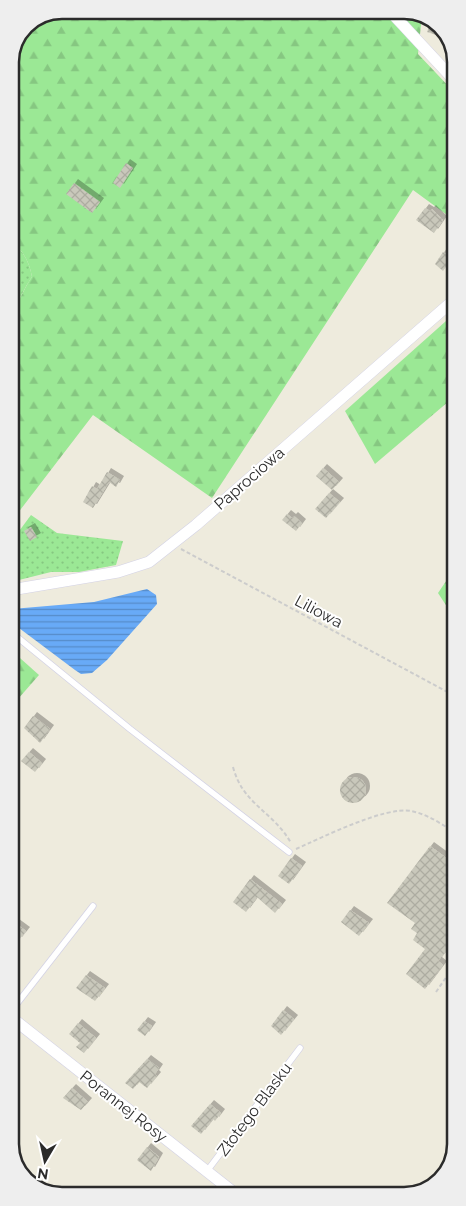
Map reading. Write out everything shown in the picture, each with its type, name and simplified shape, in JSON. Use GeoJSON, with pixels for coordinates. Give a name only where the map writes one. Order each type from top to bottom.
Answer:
{"type":"FeatureCollection","features":[{"type":"Feature","properties":{"kind":"street"},"geometry":{"type":"LineString","coordinates":[[397,19],[447,72]]}},
{"type":"Feature","properties":{"kind":"street","name":"Paprociowa"},"geometry":{"type":"LineString","coordinates":[[19,589],[118,572],[149,562],[172,545],[447,306]]}},
{"type":"Feature","properties":{"kind":"street","name":"Porannej Rosy"},"geometry":{"type":"LineString","coordinates":[[19,1023],[227,1187]]}},
{"type":"Feature","properties":{"kind":"lane"},"geometry":{"type":"LineString","coordinates":[[19,639],[130,729],[289,852]]}},
{"type":"Feature","properties":{"kind":"lane"},"geometry":{"type":"LineString","coordinates":[[19,1001],[93,906]]}},
{"type":"Feature","properties":{"kind":"lane","name":"Złotego Blasku"},"geometry":{"type":"LineString","coordinates":[[207,1171],[300,1048]]}},
{"type":"Feature","properties":{"kind":"path","name":"Liliowa"},"geometry":{"type":"LineString","coordinates":[[172,545],[447,692]]}},
{"type":"Feature","properties":{"kind":"path"},"geometry":{"type":"LineString","coordinates":[[233,767],[240,788],[283,829],[295,850],[346,827],[392,811],[410,810],[428,816],[447,828]]}},
{"type":"Feature","properties":{"kind":"path"},"geometry":{"type":"LineString","coordinates":[[436,992],[447,977]]}},
{"type":"Feature","properties":{"kind":"green space"},"geometry":{"type":"Polygon","coordinates":[[[62,19],[407,19],[421,22],[418,54],[447,85],[447,215],[413,190],[212,498],[93,415],[19,512],[19,300],[32,277],[25,257],[19,248],[19,59],[23,43],[33,29],[40,24],[62,19]]]}},
{"type":"Feature","properties":{"kind":"green space"},"geometry":{"type":"Polygon","coordinates":[[[19,248],[30,267],[32,277],[19,298],[19,248]]]}},
{"type":"Feature","properties":{"kind":"green space"},"geometry":{"type":"Polygon","coordinates":[[[447,320],[447,403],[375,464],[345,411],[447,320]]]}},
{"type":"Feature","properties":{"kind":"green space"},"geometry":{"type":"Polygon","coordinates":[[[31,515],[57,533],[123,541],[116,565],[79,572],[51,572],[19,580],[19,531],[31,515]]]}},
{"type":"Feature","properties":{"kind":"green space"},"geometry":{"type":"Polygon","coordinates":[[[447,580],[447,607],[438,593],[447,580]]]}},
{"type":"Feature","properties":{"kind":"green space"},"geometry":{"type":"Polygon","coordinates":[[[19,657],[39,675],[19,698],[19,657]]]}},
{"type":"Feature","properties":{"kind":"water"},"geometry":{"type":"Polygon","coordinates":[[[147,589],[156,595],[157,604],[107,660],[92,673],[81,674],[19,628],[19,608],[94,602],[147,589]]]}},
{"type":"Feature","properties":{"kind":"building"},"geometry":{"type":"Polygon","coordinates":[[[429,27],[438,36],[427,32],[429,27]]]}},
{"type":"Feature","properties":{"kind":"building"},"geometry":{"type":"Polygon","coordinates":[[[126,163],[133,168],[120,188],[113,183],[126,163]]]}},
{"type":"Feature","properties":{"kind":"building"},"geometry":{"type":"Polygon","coordinates":[[[74,183],[100,202],[92,213],[66,194],[74,183]]]}},
{"type":"Feature","properties":{"kind":"building"},"geometry":{"type":"Polygon","coordinates":[[[425,208],[430,211],[432,209],[443,220],[434,233],[416,220],[425,208]]]}},
{"type":"Feature","properties":{"kind":"building"},"geometry":{"type":"Polygon","coordinates":[[[443,252],[447,255],[447,266],[443,271],[435,264],[443,252]]]}},
{"type":"Feature","properties":{"kind":"building"},"geometry":{"type":"Polygon","coordinates":[[[323,468],[339,482],[332,490],[316,476],[323,468]]]}},
{"type":"Feature","properties":{"kind":"building"},"geometry":{"type":"Polygon","coordinates":[[[107,472],[120,480],[116,487],[109,482],[93,508],[83,502],[92,486],[97,489],[107,472]]]}},
{"type":"Feature","properties":{"kind":"building"},"geometry":{"type":"Polygon","coordinates":[[[329,493],[340,502],[326,518],[315,509],[329,493]]]}},
{"type":"Feature","properties":{"kind":"building"},"geometry":{"type":"Polygon","coordinates":[[[287,514],[292,518],[294,516],[302,523],[296,531],[282,520],[287,514]]]}},
{"type":"Feature","properties":{"kind":"building"},"geometry":{"type":"Polygon","coordinates":[[[31,527],[37,537],[30,541],[24,531],[31,527]]]}},
{"type":"Feature","properties":{"kind":"building"},"geometry":{"type":"Polygon","coordinates":[[[33,716],[50,729],[40,743],[24,728],[33,716]]]}},
{"type":"Feature","properties":{"kind":"building"},"geometry":{"type":"Polygon","coordinates":[[[29,752],[42,763],[35,772],[21,761],[29,752]]]}},
{"type":"Feature","properties":{"kind":"building"},"geometry":{"type":"Polygon","coordinates":[[[353,777],[362,781],[366,790],[362,799],[353,803],[344,799],[340,790],[344,781],[353,777]]]}},
{"type":"Feature","properties":{"kind":"building"},"geometry":{"type":"Polygon","coordinates":[[[430,846],[447,858],[447,950],[438,961],[443,965],[425,989],[406,974],[425,949],[413,940],[417,933],[411,929],[415,923],[387,903],[430,846]]]}},
{"type":"Feature","properties":{"kind":"building"},"geometry":{"type":"Polygon","coordinates":[[[291,858],[302,866],[289,884],[278,876],[291,858]]]}},
{"type":"Feature","properties":{"kind":"building"},"geometry":{"type":"Polygon","coordinates":[[[250,879],[282,904],[275,913],[257,897],[246,912],[233,902],[250,879]]]}},
{"type":"Feature","properties":{"kind":"building"},"geometry":{"type":"Polygon","coordinates":[[[350,910],[369,923],[359,936],[341,922],[350,910]]]}},
{"type":"Feature","properties":{"kind":"building"},"geometry":{"type":"Polygon","coordinates":[[[19,926],[26,931],[19,940],[19,926]]]}},
{"type":"Feature","properties":{"kind":"building"},"geometry":{"type":"Polygon","coordinates":[[[86,975],[105,988],[95,1001],[76,988],[86,975]]]}},
{"type":"Feature","properties":{"kind":"building"},"geometry":{"type":"Polygon","coordinates":[[[283,1010],[294,1019],[281,1035],[271,1026],[283,1010]]]}},
{"type":"Feature","properties":{"kind":"building"},"geometry":{"type":"Polygon","coordinates":[[[144,1021],[152,1026],[145,1036],[137,1030],[144,1021]]]}},
{"type":"Feature","properties":{"kind":"building"},"geometry":{"type":"Polygon","coordinates":[[[78,1023],[96,1038],[84,1053],[76,1047],[80,1043],[69,1034],[78,1023]]]}},
{"type":"Feature","properties":{"kind":"building"},"geometry":{"type":"Polygon","coordinates":[[[147,1059],[159,1068],[155,1074],[157,1076],[147,1088],[139,1082],[133,1089],[125,1083],[147,1059]]]}},
{"type":"Feature","properties":{"kind":"building"},"geometry":{"type":"Polygon","coordinates":[[[72,1088],[88,1102],[81,1110],[63,1098],[72,1088]]]}},
{"type":"Feature","properties":{"kind":"building"},"geometry":{"type":"Polygon","coordinates":[[[210,1104],[221,1113],[215,1121],[213,1119],[201,1134],[191,1126],[210,1104]]]}},
{"type":"Feature","properties":{"kind":"building"},"geometry":{"type":"Polygon","coordinates":[[[147,1147],[159,1157],[151,1171],[137,1160],[147,1147]]]}}]}
